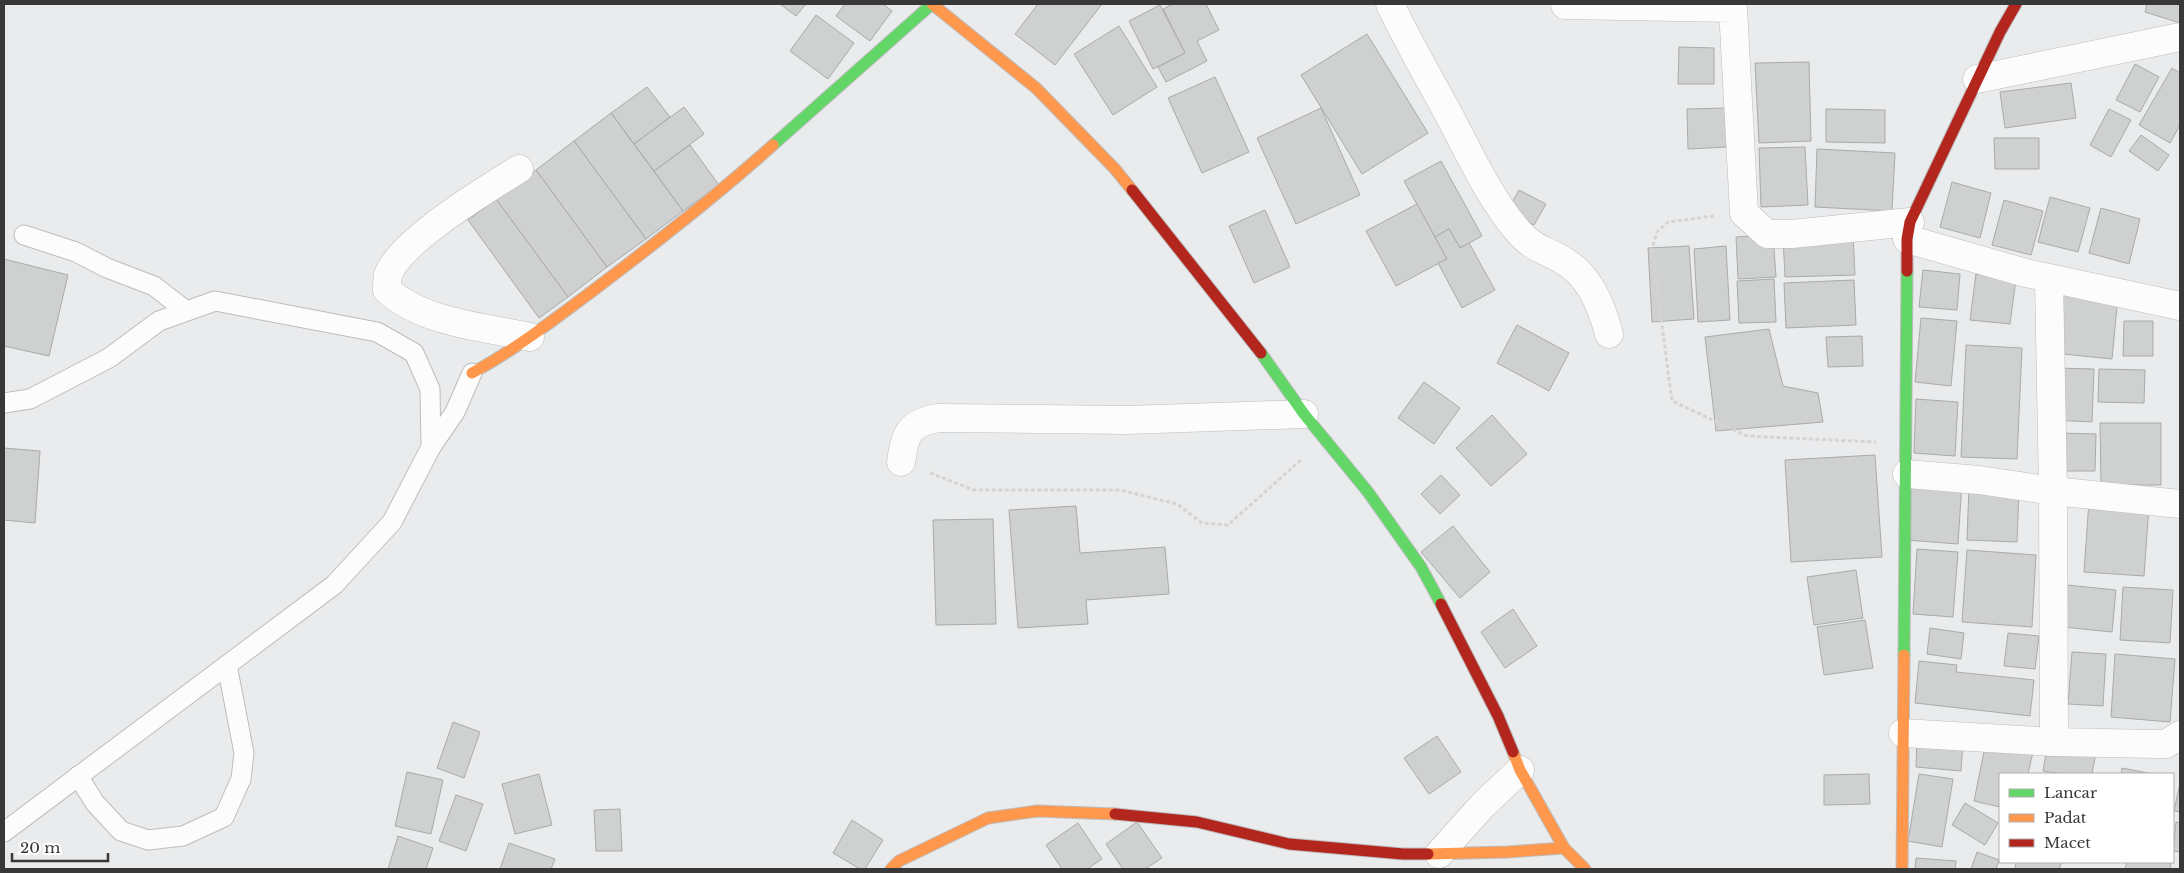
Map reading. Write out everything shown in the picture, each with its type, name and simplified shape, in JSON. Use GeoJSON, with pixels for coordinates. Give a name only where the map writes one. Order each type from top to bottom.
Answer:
{"type":"FeatureCollection","features":[{"type":"Feature","properties":{"kind":"street"},"geometry":{"type":"LineString","coordinates":[[472,373],[498,359],[530,337],[656,243],[724,189],[932,4],[1036,88],[1115,169],[1262,353],[1304,414],[1368,492],[1421,567],[1493,708],[1520,770],[1564,848],[1585,869]]}},
{"type":"Feature","properties":{"kind":"street"},"geometry":{"type":"LineString","coordinates":[[1390,4],[1408,42],[1472,161],[1516,230],[1535,248],[1565,261],[1586,282],[1603,310],[1609,334]]}},
{"type":"Feature","properties":{"kind":"street"},"geometry":{"type":"LineString","coordinates":[[1902,869],[1909,231],[1977,79],[2016,4]]}},
{"type":"Feature","properties":{"kind":"street"},"geometry":{"type":"LineString","coordinates":[[1565,5],[1733,6],[1744,213],[1767,234],[1909,231],[2049,279],[2180,306]]}},
{"type":"Feature","properties":{"kind":"street"},"geometry":{"type":"LineString","coordinates":[[1977,79],[2180,37]]}},
{"type":"Feature","properties":{"kind":"street"},"geometry":{"type":"LineString","coordinates":[[519,169],[466,202],[425,234],[398,259],[388,275],[386,290],[401,303],[442,318],[530,337]]}},
{"type":"Feature","properties":{"kind":"street"},"geometry":{"type":"LineString","coordinates":[[2049,279],[2054,491],[2054,742]]}},
{"type":"Feature","properties":{"kind":"street"},"geometry":{"type":"LineString","coordinates":[[901,462],[904,440],[914,425],[932,419],[1127,420],[1304,414]]}},
{"type":"Feature","properties":{"kind":"street"},"geometry":{"type":"LineString","coordinates":[[1907,474],[1979,480],[2054,491],[2180,504]]}},
{"type":"Feature","properties":{"kind":"street"},"geometry":{"type":"LineString","coordinates":[[1903,733],[2054,742],[2166,744],[2180,735]]}},
{"type":"Feature","properties":{"kind":"street"},"geometry":{"type":"LineString","coordinates":[[1439,854],[1482,806],[1520,770]]}},
{"type":"Feature","properties":{"kind":"street"},"geometry":{"type":"LineString","coordinates":[[891,869],[899,861],[988,818],[1037,811],[1197,822],[1289,844],[1403,854],[1564,848]]}},
{"type":"Feature","properties":{"kind":"lane"},"geometry":{"type":"LineString","coordinates":[[24,235],[76,252],[107,268],[154,286],[185,310]]}},
{"type":"Feature","properties":{"kind":"lane"},"geometry":{"type":"LineString","coordinates":[[4,403],[30,399],[109,358],[159,321],[215,300],[377,332],[414,353],[430,388],[431,447]]}},
{"type":"Feature","properties":{"kind":"lane"},"geometry":{"type":"LineString","coordinates":[[4,832],[334,585],[392,522],[431,447],[455,412],[472,373]]}},
{"type":"Feature","properties":{"kind":"lane"},"geometry":{"type":"LineString","coordinates":[[78,776],[95,804],[121,831],[148,840],[183,836],[224,817],[241,779],[244,753],[227,665]]}},
{"type":"Feature","properties":{"kind":"path"},"geometry":{"type":"LineString","coordinates":[[1744,213],[1668,222],[1657,232],[1652,249],[1672,401],[1748,436],[1906,444]]}},
{"type":"Feature","properties":{"kind":"path"},"geometry":{"type":"LineString","coordinates":[[901,462],[974,490],[1120,490],[1177,504],[1202,523],[1228,525],[1324,439]]}},
{"type":"Feature","properties":{"kind":"building"},"geometry":{"type":"Polygon","coordinates":[[[780,4],[806,4],[796,16],[780,4]]]}},
{"type":"Feature","properties":{"kind":"building"},"geometry":{"type":"Polygon","coordinates":[[[845,4],[883,4],[892,11],[870,41],[836,16],[845,4]]]}},
{"type":"Feature","properties":{"kind":"building"},"geometry":{"type":"Polygon","coordinates":[[[1038,4],[1102,4],[1055,65],[1015,34],[1038,4]]]}},
{"type":"Feature","properties":{"kind":"building"},"geometry":{"type":"Polygon","coordinates":[[[1173,4],[1206,4],[1219,30],[1197,41],[1207,61],[1166,82],[1158,67],[1185,53],[1163,9],[1173,4]]]}},
{"type":"Feature","properties":{"kind":"building"},"geometry":{"type":"Polygon","coordinates":[[[2147,4],[2180,4],[2180,23],[2145,12],[2147,4]]]}},
{"type":"Feature","properties":{"kind":"building"},"geometry":{"type":"Polygon","coordinates":[[[1160,5],[1185,53],[1153,69],[1129,21],[1160,5]]]}},
{"type":"Feature","properties":{"kind":"building"},"geometry":{"type":"Polygon","coordinates":[[[816,15],[854,43],[828,79],[790,51],[816,15]]]}},
{"type":"Feature","properties":{"kind":"building"},"geometry":{"type":"Polygon","coordinates":[[[1119,26],[1157,87],[1113,115],[1074,54],[1119,26]]]}},
{"type":"Feature","properties":{"kind":"building"},"geometry":{"type":"Polygon","coordinates":[[[1367,34],[1428,133],[1362,174],[1301,75],[1367,34]]]}},
{"type":"Feature","properties":{"kind":"building"},"geometry":{"type":"Polygon","coordinates":[[[1679,47],[1714,48],[1714,84],[1678,84],[1679,47]]]}},
{"type":"Feature","properties":{"kind":"building"},"geometry":{"type":"Polygon","coordinates":[[[1809,62],[1811,141],[1759,143],[1755,63],[1809,62]]]}},
{"type":"Feature","properties":{"kind":"building"},"geometry":{"type":"Polygon","coordinates":[[[2135,64],[2159,77],[2140,112],[2116,100],[2135,64]]]}},
{"type":"Feature","properties":{"kind":"building"},"geometry":{"type":"Polygon","coordinates":[[[2172,68],[2180,73],[2180,125],[2170,143],[2139,125],[2172,68]]]}},
{"type":"Feature","properties":{"kind":"building"},"geometry":{"type":"Polygon","coordinates":[[[1215,77],[1249,152],[1202,173],[1168,98],[1215,77]]]}},
{"type":"Feature","properties":{"kind":"building"},"geometry":{"type":"Polygon","coordinates":[[[2071,83],[2076,118],[2005,128],[2000,92],[2071,83]]]}},
{"type":"Feature","properties":{"kind":"building"},"geometry":{"type":"Polygon","coordinates":[[[647,87],[670,117],[634,144],[611,113],[647,87]]]}},
{"type":"Feature","properties":{"kind":"building"},"geometry":{"type":"Polygon","coordinates":[[[684,107],[704,134],[654,171],[634,144],[684,107]]]}},
{"type":"Feature","properties":{"kind":"building"},"geometry":{"type":"Polygon","coordinates":[[[1321,108],[1360,195],[1296,224],[1257,138],[1321,108]]]}},
{"type":"Feature","properties":{"kind":"building"},"geometry":{"type":"Polygon","coordinates":[[[1725,108],[1727,147],[1688,149],[1687,109],[1725,108]]]}},
{"type":"Feature","properties":{"kind":"building"},"geometry":{"type":"Polygon","coordinates":[[[1826,109],[1885,110],[1885,143],[1826,142],[1826,109]]]}},
{"type":"Feature","properties":{"kind":"building"},"geometry":{"type":"Polygon","coordinates":[[[2109,109],[2131,120],[2111,157],[2090,145],[2109,109]]]}},
{"type":"Feature","properties":{"kind":"building"},"geometry":{"type":"Polygon","coordinates":[[[611,113],[683,211],[646,239],[574,141],[611,113]]]}},
{"type":"Feature","properties":{"kind":"building"},"geometry":{"type":"Polygon","coordinates":[[[2141,135],[2169,155],[2158,171],[2129,151],[2141,135]]]}},
{"type":"Feature","properties":{"kind":"building"},"geometry":{"type":"Polygon","coordinates":[[[1994,138],[2039,138],[2039,169],[1995,169],[1994,138]]]}},
{"type":"Feature","properties":{"kind":"building"},"geometry":{"type":"Polygon","coordinates":[[[574,141],[646,239],[607,267],[536,170],[574,141]]]}},
{"type":"Feature","properties":{"kind":"building"},"geometry":{"type":"Polygon","coordinates":[[[690,145],[719,185],[683,211],[654,171],[690,145]]]}},
{"type":"Feature","properties":{"kind":"building"},"geometry":{"type":"Polygon","coordinates":[[[1805,147],[1808,205],[1761,207],[1759,148],[1805,147]]]}},
{"type":"Feature","properties":{"kind":"building"},"geometry":{"type":"Polygon","coordinates":[[[1817,149],[1895,153],[1892,211],[1815,207],[1817,149]]]}},
{"type":"Feature","properties":{"kind":"building"},"geometry":{"type":"Polygon","coordinates":[[[1441,161],[1482,236],[1460,248],[1449,229],[1435,237],[1404,181],[1441,161]]]}},
{"type":"Feature","properties":{"kind":"building"},"geometry":{"type":"Polygon","coordinates":[[[536,170],[607,267],[568,297],[496,199],[536,170]]]}},
{"type":"Feature","properties":{"kind":"building"},"geometry":{"type":"Polygon","coordinates":[[[1952,182],[1991,193],[1980,238],[1940,227],[1952,182]]]}},
{"type":"Feature","properties":{"kind":"building"},"geometry":{"type":"Polygon","coordinates":[[[1519,190],[1546,204],[1534,225],[1507,211],[1519,190]]]}},
{"type":"Feature","properties":{"kind":"building"},"geometry":{"type":"Polygon","coordinates":[[[2050,197],[2090,208],[2078,252],[2038,242],[2050,197]]]}},
{"type":"Feature","properties":{"kind":"building"},"geometry":{"type":"Polygon","coordinates":[[[496,199],[568,297],[539,318],[468,220],[496,199]]]}},
{"type":"Feature","properties":{"kind":"building"},"geometry":{"type":"Polygon","coordinates":[[[2004,200],[2043,211],[2031,255],[1992,245],[2004,200]]]}},
{"type":"Feature","properties":{"kind":"building"},"geometry":{"type":"Polygon","coordinates":[[[1417,204],[1447,259],[1396,286],[1366,231],[1417,204]]]}},
{"type":"Feature","properties":{"kind":"building"},"geometry":{"type":"Polygon","coordinates":[[[2101,208],[2140,219],[2129,264],[2089,253],[2101,208]]]}},
{"type":"Feature","properties":{"kind":"building"},"geometry":{"type":"Polygon","coordinates":[[[1265,210],[1290,267],[1254,283],[1229,226],[1265,210]]]}},
{"type":"Feature","properties":{"kind":"building"},"geometry":{"type":"Polygon","coordinates":[[[1449,229],[1460,248],[1469,243],[1495,290],[1462,308],[1438,263],[1447,259],[1435,237],[1449,229]]]}},
{"type":"Feature","properties":{"kind":"building"},"geometry":{"type":"Polygon","coordinates":[[[1773,235],[1776,277],[1738,279],[1736,237],[1773,235]]]}},
{"type":"Feature","properties":{"kind":"building"},"geometry":{"type":"Polygon","coordinates":[[[1853,235],[1855,275],[1785,277],[1783,237],[1853,235]]]}},
{"type":"Feature","properties":{"kind":"building"},"geometry":{"type":"Polygon","coordinates":[[[1689,246],[1694,319],[1652,322],[1648,248],[1689,246]]]}},
{"type":"Feature","properties":{"kind":"building"},"geometry":{"type":"Polygon","coordinates":[[[1726,246],[1730,320],[1698,322],[1694,249],[1726,246]]]}},
{"type":"Feature","properties":{"kind":"building"},"geometry":{"type":"Polygon","coordinates":[[[4,259],[68,275],[49,356],[4,346],[4,259]]]}},
{"type":"Feature","properties":{"kind":"building"},"geometry":{"type":"Polygon","coordinates":[[[1923,270],[1960,274],[1957,310],[1919,307],[1923,270]]]}},
{"type":"Feature","properties":{"kind":"building"},"geometry":{"type":"Polygon","coordinates":[[[1976,274],[2016,279],[2010,324],[1970,320],[1976,274]]]}},
{"type":"Feature","properties":{"kind":"building"},"geometry":{"type":"Polygon","coordinates":[[[1774,279],[1776,322],[1739,323],[1737,281],[1774,279]]]}},
{"type":"Feature","properties":{"kind":"building"},"geometry":{"type":"Polygon","coordinates":[[[1854,280],[1856,325],[1786,328],[1784,283],[1854,280]]]}},
{"type":"Feature","properties":{"kind":"building"},"geometry":{"type":"Polygon","coordinates":[[[2059,289],[2118,296],[2112,359],[2053,353],[2059,289]]]}},
{"type":"Feature","properties":{"kind":"building"},"geometry":{"type":"Polygon","coordinates":[[[1921,318],[1957,321],[1951,386],[1915,382],[1921,318]]]}},
{"type":"Feature","properties":{"kind":"building"},"geometry":{"type":"Polygon","coordinates":[[[2124,321],[2153,321],[2153,356],[2123,356],[2124,321]]]}},
{"type":"Feature","properties":{"kind":"building"},"geometry":{"type":"Polygon","coordinates":[[[1517,325],[1569,353],[1549,391],[1497,363],[1517,325]]]}},
{"type":"Feature","properties":{"kind":"building"},"geometry":{"type":"Polygon","coordinates":[[[1769,329],[1783,386],[1818,393],[1823,422],[1716,431],[1705,337],[1769,329]]]}},
{"type":"Feature","properties":{"kind":"building"},"geometry":{"type":"Polygon","coordinates":[[[1862,336],[1863,366],[1828,367],[1826,337],[1862,336]]]}},
{"type":"Feature","properties":{"kind":"building"},"geometry":{"type":"Polygon","coordinates":[[[1966,345],[2022,348],[2017,459],[1961,457],[1966,345]]]}},
{"type":"Feature","properties":{"kind":"building"},"geometry":{"type":"Polygon","coordinates":[[[2055,368],[2094,369],[2092,422],[2053,420],[2055,368]]]}},
{"type":"Feature","properties":{"kind":"building"},"geometry":{"type":"Polygon","coordinates":[[[2099,369],[2145,370],[2144,403],[2098,402],[2099,369]]]}},
{"type":"Feature","properties":{"kind":"building"},"geometry":{"type":"Polygon","coordinates":[[[1424,382],[1460,408],[1434,444],[1398,418],[1424,382]]]}},
{"type":"Feature","properties":{"kind":"building"},"geometry":{"type":"Polygon","coordinates":[[[1916,399],[1958,402],[1955,456],[1914,453],[1916,399]]]}},
{"type":"Feature","properties":{"kind":"building"},"geometry":{"type":"Polygon","coordinates":[[[1492,415],[1527,454],[1491,486],[1456,448],[1492,415]]]}},
{"type":"Feature","properties":{"kind":"building"},"geometry":{"type":"Polygon","coordinates":[[[2100,423],[2161,423],[2161,485],[2101,485],[2100,423]]]}},
{"type":"Feature","properties":{"kind":"building"},"geometry":{"type":"Polygon","coordinates":[[[2059,433],[2096,434],[2095,471],[2058,471],[2059,433]]]}},
{"type":"Feature","properties":{"kind":"building"},"geometry":{"type":"Polygon","coordinates":[[[4,448],[40,451],[35,523],[4,520],[4,448]]]}},
{"type":"Feature","properties":{"kind":"building"},"geometry":{"type":"Polygon","coordinates":[[[1875,455],[1882,557],[1791,562],[1785,460],[1875,455]]]}},
{"type":"Feature","properties":{"kind":"building"},"geometry":{"type":"Polygon","coordinates":[[[1441,475],[1460,495],[1440,514],[1421,494],[1441,475]]]}},
{"type":"Feature","properties":{"kind":"building"},"geometry":{"type":"Polygon","coordinates":[[[1909,479],[1962,482],[1958,544],[1906,540],[1909,479]]]}},
{"type":"Feature","properties":{"kind":"building"},"geometry":{"type":"Polygon","coordinates":[[[1969,487],[2019,489],[2017,542],[1967,540],[1969,487]]]}},
{"type":"Feature","properties":{"kind":"building"},"geometry":{"type":"Polygon","coordinates":[[[2089,501],[2149,506],[2144,576],[2084,572],[2089,501]]]}},
{"type":"Feature","properties":{"kind":"building"},"geometry":{"type":"Polygon","coordinates":[[[1076,506],[1080,553],[1165,547],[1169,594],[1086,600],[1088,624],[1018,628],[1009,510],[1076,506]]]}},
{"type":"Feature","properties":{"kind":"building"},"geometry":{"type":"Polygon","coordinates":[[[993,519],[996,624],[936,625],[933,520],[993,519]]]}},
{"type":"Feature","properties":{"kind":"building"},"geometry":{"type":"Polygon","coordinates":[[[1453,526],[1490,572],[1460,598],[1421,552],[1453,526]]]}},
{"type":"Feature","properties":{"kind":"building"},"geometry":{"type":"Polygon","coordinates":[[[1917,549],[1958,552],[1953,617],[1913,614],[1917,549]]]}},
{"type":"Feature","properties":{"kind":"building"},"geometry":{"type":"Polygon","coordinates":[[[1967,550],[2036,555],[2032,627],[1962,622],[1967,550]]]}},
{"type":"Feature","properties":{"kind":"building"},"geometry":{"type":"Polygon","coordinates":[[[1856,570],[1863,618],[1814,625],[1807,577],[1856,570]]]}},
{"type":"Feature","properties":{"kind":"building"},"geometry":{"type":"Polygon","coordinates":[[[2067,585],[2116,590],[2112,632],[2063,627],[2067,585]]]}},
{"type":"Feature","properties":{"kind":"building"},"geometry":{"type":"Polygon","coordinates":[[[2123,587],[2173,590],[2170,643],[2120,640],[2123,587]]]}},
{"type":"Feature","properties":{"kind":"building"},"geometry":{"type":"Polygon","coordinates":[[[1513,609],[1537,646],[1505,668],[1481,632],[1513,609]]]}},
{"type":"Feature","properties":{"kind":"building"},"geometry":{"type":"Polygon","coordinates":[[[1865,620],[1873,668],[1824,675],[1817,627],[1865,620]]]}},
{"type":"Feature","properties":{"kind":"building"},"geometry":{"type":"Polygon","coordinates":[[[1930,628],[1964,633],[1961,659],[1927,654],[1930,628]]]}},
{"type":"Feature","properties":{"kind":"building"},"geometry":{"type":"Polygon","coordinates":[[[2008,633],[2039,636],[2035,669],[2004,666],[2008,633]]]}},
{"type":"Feature","properties":{"kind":"building"},"geometry":{"type":"Polygon","coordinates":[[[2072,652],[2106,654],[2103,706],[2068,704],[2072,652]]]}},
{"type":"Feature","properties":{"kind":"building"},"geometry":{"type":"Polygon","coordinates":[[[2115,654],[2175,659],[2170,722],[2111,717],[2115,654]]]}},
{"type":"Feature","properties":{"kind":"building"},"geometry":{"type":"Polygon","coordinates":[[[1919,661],[1957,665],[1956,672],[2034,680],[2030,716],[1915,703],[1919,661]]]}},
{"type":"Feature","properties":{"kind":"building"},"geometry":{"type":"Polygon","coordinates":[[[453,722],[480,732],[464,778],[437,768],[453,722]]]}},
{"type":"Feature","properties":{"kind":"building"},"geometry":{"type":"Polygon","coordinates":[[[1437,736],[1461,772],[1429,794],[1404,758],[1437,736]]]}},
{"type":"Feature","properties":{"kind":"building"},"geometry":{"type":"Polygon","coordinates":[[[1917,738],[1963,741],[1961,771],[1916,767],[1917,738]]]}},
{"type":"Feature","properties":{"kind":"building"},"geometry":{"type":"Polygon","coordinates":[[[1986,742],[2033,752],[2028,773],[1999,773],[1999,807],[1974,801],[1986,742]]]}},
{"type":"Feature","properties":{"kind":"building"},"geometry":{"type":"Polygon","coordinates":[[[2048,742],[2096,752],[2092,773],[2043,771],[2048,742]]]}},
{"type":"Feature","properties":{"kind":"building"},"geometry":{"type":"Polygon","coordinates":[[[2122,768],[2148,773],[2121,773],[2122,768]]]}},
{"type":"Feature","properties":{"kind":"building"},"geometry":{"type":"Polygon","coordinates":[[[407,772],[443,780],[431,834],[395,826],[407,772]]]}},
{"type":"Feature","properties":{"kind":"building"},"geometry":{"type":"Polygon","coordinates":[[[539,774],[552,825],[515,834],[502,784],[539,774]]]}},
{"type":"Feature","properties":{"kind":"building"},"geometry":{"type":"Polygon","coordinates":[[[1869,774],[1870,804],[1824,805],[1824,775],[1869,774]]]}},
{"type":"Feature","properties":{"kind":"building"},"geometry":{"type":"Polygon","coordinates":[[[1919,774],[1953,779],[1942,847],[1908,841],[1919,774]]]}},
{"type":"Feature","properties":{"kind":"building"},"geometry":{"type":"Polygon","coordinates":[[[2180,783],[2180,812],[2174,811],[2180,783]]]}},
{"type":"Feature","properties":{"kind":"building"},"geometry":{"type":"Polygon","coordinates":[[[456,795],[483,804],[466,851],[439,841],[456,795]]]}},
{"type":"Feature","properties":{"kind":"building"},"geometry":{"type":"Polygon","coordinates":[[[1965,803],[1998,823],[1985,845],[1952,825],[1965,803]]]}},
{"type":"Feature","properties":{"kind":"building"},"geometry":{"type":"Polygon","coordinates":[[[620,809],[622,851],[596,851],[594,810],[620,809]]]}},
{"type":"Feature","properties":{"kind":"building"},"geometry":{"type":"Polygon","coordinates":[[[852,820],[883,840],[865,869],[860,869],[833,853],[852,820]]]}},
{"type":"Feature","properties":{"kind":"building"},"geometry":{"type":"Polygon","coordinates":[[[1137,822],[1162,858],[1145,869],[1123,869],[1106,844],[1137,822]]]}},
{"type":"Feature","properties":{"kind":"building"},"geometry":{"type":"Polygon","coordinates":[[[2176,822],[2180,823],[2180,852],[2174,851],[2176,822]]]}},
{"type":"Feature","properties":{"kind":"building"},"geometry":{"type":"Polygon","coordinates":[[[1078,823],[1102,859],[1087,869],[1062,869],[1046,845],[1078,823]]]}},
{"type":"Feature","properties":{"kind":"building"},"geometry":{"type":"Polygon","coordinates":[[[398,836],[433,848],[426,869],[388,869],[398,836]]]}},
{"type":"Feature","properties":{"kind":"building"},"geometry":{"type":"Polygon","coordinates":[[[509,843],[555,859],[551,869],[500,869],[509,843]]]}},
{"type":"Feature","properties":{"kind":"building"},"geometry":{"type":"Polygon","coordinates":[[[1977,852],[1999,860],[1996,869],[1971,869],[1977,852]]]}},
{"type":"Feature","properties":{"kind":"building"},"geometry":{"type":"Polygon","coordinates":[[[1916,858],[1956,861],[1955,869],[1915,869],[1916,858]]]}},
{"type":"Feature","properties":{"kind":"building"},"geometry":{"type":"Polygon","coordinates":[[[2016,863],[2062,863],[2059,869],[2015,869],[2016,863]]]}},
{"type":"Feature","properties":{"kind":"building"},"geometry":{"type":"Polygon","coordinates":[[[2127,863],[2171,863],[2170,869],[2125,869],[2127,863]]]}},
{"type":"Feature","properties":{"kind":"traffic: fast"},"geometry":{"type":"LineString","coordinates":[[773,145],[932,4]]}},
{"type":"Feature","properties":{"kind":"traffic: fast"},"geometry":{"type":"LineString","coordinates":[[1904,655],[1907,271]]}},
{"type":"Feature","properties":{"kind":"traffic: fast"},"geometry":{"type":"LineString","coordinates":[[1261,353],[1304,414],[1368,492],[1421,567],[1441,604]]}},
{"type":"Feature","properties":{"kind":"traffic: slow"},"geometry":{"type":"LineString","coordinates":[[932,4],[1036,88],[1115,169],[1132,190]]}},
{"type":"Feature","properties":{"kind":"traffic: slow"},"geometry":{"type":"LineString","coordinates":[[472,373],[520,344],[595,289],[730,183],[773,145]]}},
{"type":"Feature","properties":{"kind":"traffic: slow"},"geometry":{"type":"LineString","coordinates":[[1902,869],[1904,655]]}},
{"type":"Feature","properties":{"kind":"traffic: slow"},"geometry":{"type":"LineString","coordinates":[[1513,752],[1520,770],[1564,848],[1585,869]]}},
{"type":"Feature","properties":{"kind":"traffic: slow"},"geometry":{"type":"LineString","coordinates":[[891,869],[899,861],[988,818],[1037,811],[1115,814]]}},
{"type":"Feature","properties":{"kind":"traffic: slow"},"geometry":{"type":"LineString","coordinates":[[1428,854],[1564,848]]}},
{"type":"Feature","properties":{"kind":"traffic: jam"},"geometry":{"type":"LineString","coordinates":[[1907,271],[1907,239],[1910,222],[2000,32],[2016,4]]}},
{"type":"Feature","properties":{"kind":"traffic: jam"},"geometry":{"type":"LineString","coordinates":[[1132,190],[1261,353]]}},
{"type":"Feature","properties":{"kind":"traffic: jam"},"geometry":{"type":"LineString","coordinates":[[1441,604],[1498,716],[1513,752]]}},
{"type":"Feature","properties":{"kind":"traffic: jam"},"geometry":{"type":"LineString","coordinates":[[1115,814],[1197,822],[1289,844],[1403,854],[1428,854]]}}]}
